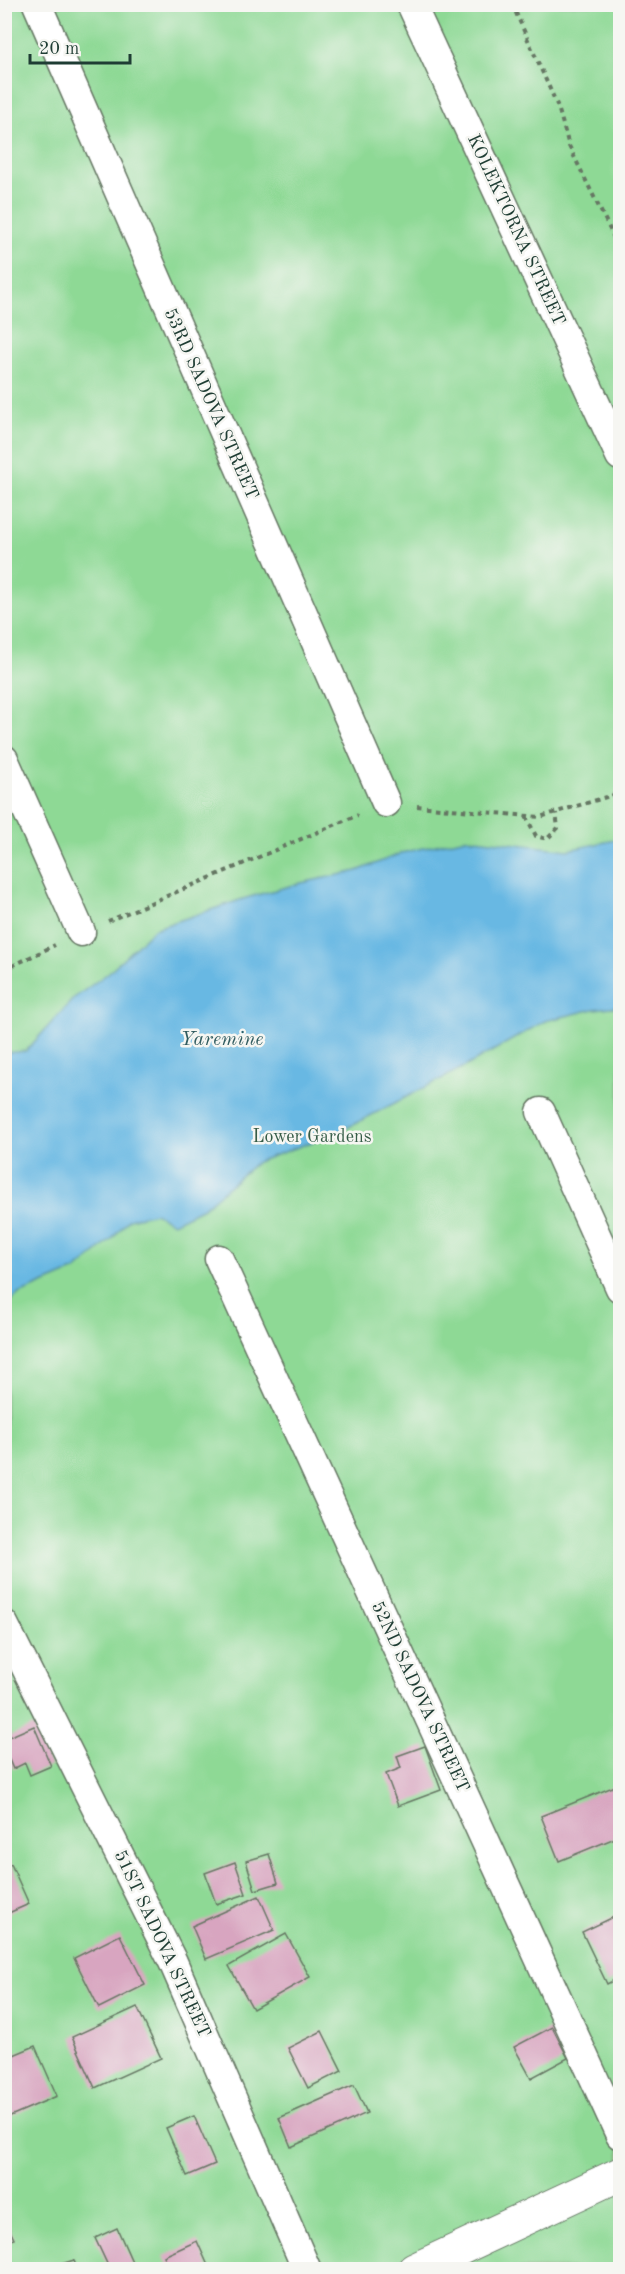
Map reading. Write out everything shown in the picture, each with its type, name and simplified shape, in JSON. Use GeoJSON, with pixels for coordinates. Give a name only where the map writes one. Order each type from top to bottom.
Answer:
{"type":"FeatureCollection","features":[{"type":"Feature","properties":{"kind":"street","name":"53RD SADOVA STREET"},"geometry":{"type":"LineString","coordinates":[[37,4],[386,803]]}},
{"type":"Feature","properties":{"kind":"street","name":"KOLEKTORNA STREET"},"geometry":{"type":"LineString","coordinates":[[411,4],[621,456]]}},
{"type":"Feature","properties":{"kind":"street"},"geometry":{"type":"LineString","coordinates":[[4,759],[81,932]]}},
{"type":"Feature","properties":{"kind":"street"},"geometry":{"type":"LineString","coordinates":[[541,1112],[621,1288]]}},
{"type":"Feature","properties":{"kind":"street","name":"52ND SADOVA STREET"},"geometry":{"type":"LineString","coordinates":[[219,1259],[621,2135]]}},
{"type":"Feature","properties":{"kind":"street","name":"51ST SADOVA STREET"},"geometry":{"type":"LineString","coordinates":[[4,1624],[173,1962],[307,2270]]}},
{"type":"Feature","properties":{"kind":"street"},"geometry":{"type":"LineString","coordinates":[[414,2270],[621,2174]]}},
{"type":"Feature","properties":{"kind":"path"},"geometry":{"type":"LineString","coordinates":[[512,4],[558,107],[569,146],[621,250]]}},
{"type":"Feature","properties":{"kind":"path"},"geometry":{"type":"LineString","coordinates":[[4,970],[81,932],[386,803],[540,817],[621,793]]}},
{"type":"Feature","properties":{"kind":"path"},"geometry":{"type":"LineString","coordinates":[[526,816],[536,836],[547,839],[558,828],[555,813]]}},
{"type":"Feature","properties":{"kind":"green space","name":"Lower Gardens"},"geometry":{"type":"Polygon","coordinates":[[[5,5],[620,5],[620,2269],[5,2269],[5,5]]]}},
{"type":"Feature","properties":{"kind":"water","name":"Yaremine"},"geometry":{"type":"Polygon","coordinates":[[[466,838],[568,850],[620,839],[620,1006],[594,1009],[545,1021],[468,1065],[339,1132],[257,1162],[203,1208],[173,1223],[155,1213],[129,1219],[112,1239],[76,1270],[19,1294],[5,1306],[5,1053],[26,1051],[74,998],[108,973],[154,929],[246,898],[357,871],[402,853],[466,838]]]}},
{"type":"Feature","properties":{"kind":"building"},"geometry":{"type":"Polygon","coordinates":[[[34,1726],[51,1766],[30,1775],[25,1763],[13,1769],[4,1748],[4,1739],[34,1726]]]}},
{"type":"Feature","properties":{"kind":"building"},"geometry":{"type":"Polygon","coordinates":[[[425,1746],[441,1790],[398,1806],[386,1774],[401,1768],[397,1756],[425,1746]]]}},
{"type":"Feature","properties":{"kind":"building"},"geometry":{"type":"Polygon","coordinates":[[[620,1784],[620,1836],[559,1861],[541,1816],[620,1784]]]}},
{"type":"Feature","properties":{"kind":"building"},"geometry":{"type":"Polygon","coordinates":[[[269,1854],[278,1883],[255,1890],[246,1861],[269,1854]]]}},
{"type":"Feature","properties":{"kind":"building"},"geometry":{"type":"Polygon","coordinates":[[[235,1862],[246,1894],[216,1904],[205,1873],[235,1862]]]}},
{"type":"Feature","properties":{"kind":"building"},"geometry":{"type":"Polygon","coordinates":[[[11,1864],[29,1904],[4,1915],[4,1867],[11,1864]]]}},
{"type":"Feature","properties":{"kind":"building"},"geometry":{"type":"Polygon","coordinates":[[[259,1896],[274,1930],[206,1959],[192,1926],[259,1896]]]}},
{"type":"Feature","properties":{"kind":"building"},"geometry":{"type":"Polygon","coordinates":[[[620,1914],[620,1977],[607,1984],[582,1932],[620,1914]]]}},
{"type":"Feature","properties":{"kind":"building"},"geometry":{"type":"Polygon","coordinates":[[[286,1934],[310,1977],[253,2009],[229,1966],[286,1934]]]}},
{"type":"Feature","properties":{"kind":"building"},"geometry":{"type":"Polygon","coordinates":[[[120,1935],[145,1985],[99,2008],[74,1958],[120,1935]]]}},
{"type":"Feature","properties":{"kind":"building"},"geometry":{"type":"Polygon","coordinates":[[[137,2007],[161,2058],[95,2088],[72,2037],[137,2007]]]}},
{"type":"Feature","properties":{"kind":"building"},"geometry":{"type":"Polygon","coordinates":[[[552,2027],[568,2058],[531,2078],[514,2047],[552,2027]]]}},
{"type":"Feature","properties":{"kind":"building"},"geometry":{"type":"Polygon","coordinates":[[[322,2031],[342,2071],[308,2088],[288,2048],[322,2031]]]}},
{"type":"Feature","properties":{"kind":"building"},"geometry":{"type":"Polygon","coordinates":[[[35,2046],[57,2096],[8,2117],[4,2109],[4,2059],[35,2046]]]}},
{"type":"Feature","properties":{"kind":"building"},"geometry":{"type":"Polygon","coordinates":[[[354,2085],[367,2113],[291,2147],[279,2118],[354,2085]]]}},
{"type":"Feature","properties":{"kind":"building"},"geometry":{"type":"Polygon","coordinates":[[[194,2116],[215,2164],[187,2176],[166,2128],[194,2116]]]}},
{"type":"Feature","properties":{"kind":"building"},"geometry":{"type":"Polygon","coordinates":[[[4,2218],[14,2239],[4,2244],[4,2218]]]}},
{"type":"Feature","properties":{"kind":"building"},"geometry":{"type":"Polygon","coordinates":[[[117,2228],[133,2264],[122,2270],[110,2270],[95,2238],[117,2228]]]}},
{"type":"Feature","properties":{"kind":"building"},"geometry":{"type":"Polygon","coordinates":[[[197,2241],[210,2270],[170,2270],[164,2256],[197,2241]]]}},
{"type":"Feature","properties":{"kind":"building"},"geometry":{"type":"Polygon","coordinates":[[[74,2260],[77,2270],[45,2270],[45,2269],[74,2260]]]}}]}
